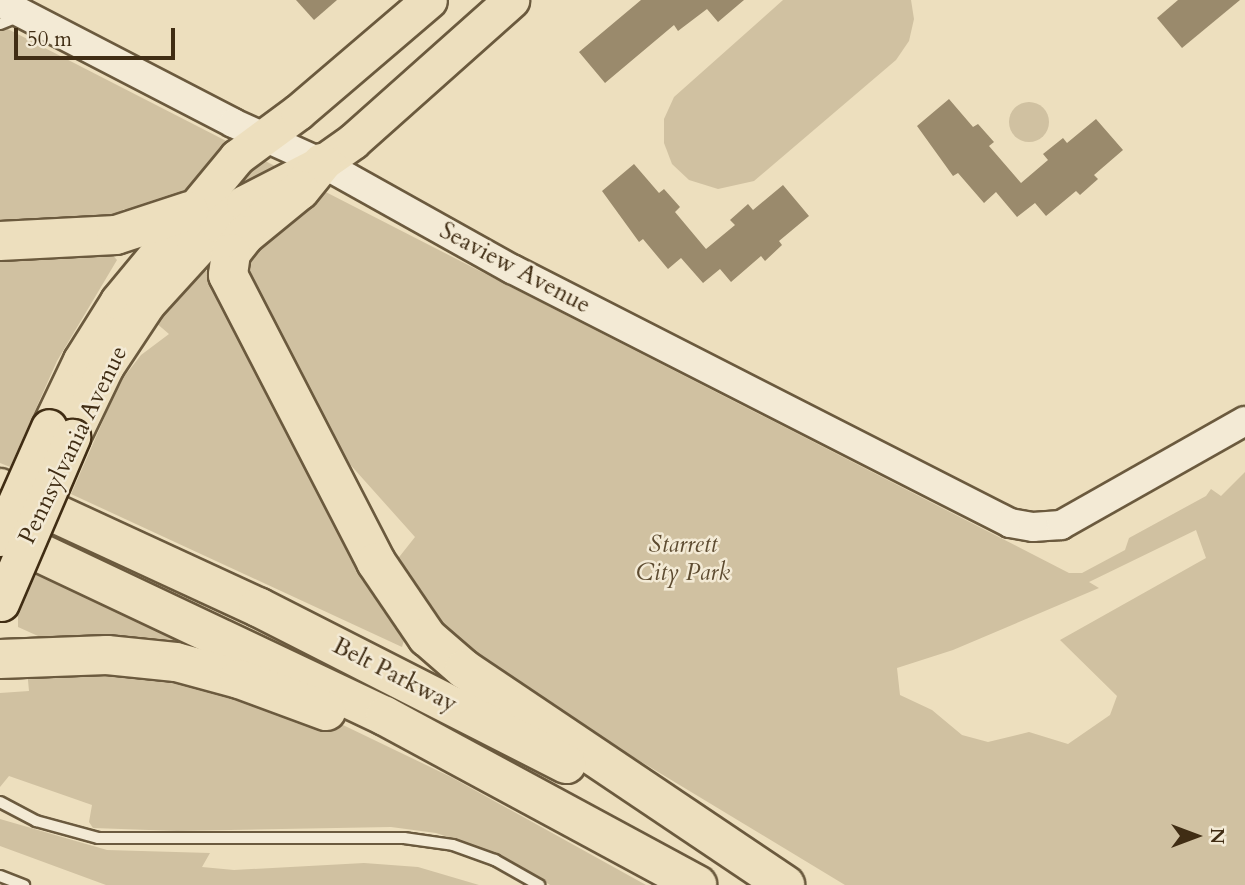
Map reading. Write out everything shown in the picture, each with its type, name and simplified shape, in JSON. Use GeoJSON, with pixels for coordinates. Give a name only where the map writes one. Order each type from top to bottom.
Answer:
{"type":"FeatureCollection","features":[{"type":"Feature","properties":{"kind":"highway"},"geometry":{"type":"LineString","coordinates":[[322,163],[300,190],[245,234],[231,253],[228,275],[376,562],[427,637],[464,670],[785,885]]}},
{"type":"Feature","properties":{"kind":"highway"},"geometry":{"type":"LineString","coordinates":[[0,241],[116,235],[190,211]]}},
{"type":"Feature","properties":{"kind":"highway","name":"Belt Parkway"},"geometry":{"type":"LineString","coordinates":[[0,488],[399,677],[555,758],[777,885]]}},
{"type":"Feature","properties":{"kind":"highway","name":"Belt Parkway"},"geometry":{"type":"LineString","coordinates":[[0,536],[385,716],[697,885]]}},
{"type":"Feature","properties":{"kind":"highway"},"geometry":{"type":"LineString","coordinates":[[0,659],[107,655],[176,662],[239,679],[413,746],[674,885]]}},
{"type":"Feature","properties":{"kind":"main road","name":"Pennsylvania Avenue"},"geometry":{"type":"LineString","coordinates":[[0,603],[61,432],[81,360],[118,301],[190,211],[261,137],[298,112],[429,0]]}},
{"type":"Feature","properties":{"kind":"main road","name":"Pennsylvania Avenue"},"geometry":{"type":"LineString","coordinates":[[0,536],[61,432],[147,304],[244,203],[322,163],[354,141],[511,0]]}},
{"type":"Feature","properties":{"kind":"street","name":"Seaview Avenue"},"geometry":{"type":"LineString","coordinates":[[8,14],[261,137],[322,163],[512,269],[1010,523],[1033,527],[1061,525],[1245,421]]}},
{"type":"Feature","properties":{"kind":"lane"},"geometry":{"type":"LineString","coordinates":[[0,802],[36,821],[98,838],[404,838],[453,845],[495,860],[539,885]]}},
{"type":"Feature","properties":{"kind":"lane"},"geometry":{"type":"LineString","coordinates":[[0,876],[24,885]]}},
{"type":"Feature","properties":{"kind":"green space"},"geometry":{"type":"Polygon","coordinates":[[[783,0],[911,0],[914,19],[909,41],[896,60],[754,181],[718,189],[689,180],[672,164],[664,143],[664,119],[674,97],[783,0]]]}},
{"type":"Feature","properties":{"kind":"green space","name":"Starrett City Park"},"geometry":{"type":"Polygon","coordinates":[[[0,25],[1069,573],[1082,573],[1125,550],[1129,538],[1206,496],[1211,489],[1221,496],[1245,472],[1245,885],[845,885],[481,665],[442,624],[396,561],[415,537],[347,461],[306,393],[246,272],[124,209],[111,220],[0,221],[0,25]],[[1196,530],[1089,582],[1099,588],[953,650],[897,668],[900,695],[932,710],[962,735],[988,742],[1029,732],[1068,744],[1110,715],[1117,696],[1060,640],[1206,558],[1196,530]]]}},
{"type":"Feature","properties":{"kind":"green space"},"geometry":{"type":"Polygon","coordinates":[[[1029,102],[1043,108],[1049,122],[1043,136],[1029,142],[1015,136],[1009,122],[1015,108],[1029,102]]]}},
{"type":"Feature","properties":{"kind":"green space"},"geometry":{"type":"Polygon","coordinates":[[[109,251],[117,260],[57,361],[10,467],[0,463],[0,252],[109,251]]]}},
{"type":"Feature","properties":{"kind":"green space"},"geometry":{"type":"Polygon","coordinates":[[[209,270],[408,627],[402,647],[71,494],[120,382],[141,355],[169,334],[155,322],[198,274],[209,270]]]}},
{"type":"Feature","properties":{"kind":"green space"},"geometry":{"type":"Polygon","coordinates":[[[39,564],[218,649],[40,645],[38,636],[18,627],[18,611],[39,564]]]}},
{"type":"Feature","properties":{"kind":"green space"},"geometry":{"type":"Polygon","coordinates":[[[88,666],[250,691],[343,725],[451,777],[646,885],[550,885],[501,855],[436,833],[391,827],[177,831],[93,828],[89,822],[92,805],[9,776],[0,787],[0,693],[29,691],[27,670],[88,666]]]}},
{"type":"Feature","properties":{"kind":"green space"},"geometry":{"type":"Polygon","coordinates":[[[0,819],[107,850],[210,853],[202,867],[234,870],[364,863],[418,867],[479,885],[106,885],[0,846],[0,819]]]}},
{"type":"Feature","properties":{"kind":"building"},"geometry":{"type":"Polygon","coordinates":[[[296,0],[337,0],[314,20],[296,0]]]}},
{"type":"Feature","properties":{"kind":"building"},"geometry":{"type":"Polygon","coordinates":[[[641,0],[744,0],[718,22],[707,9],[678,31],[674,25],[605,83],[579,52],[641,0]]]}},
{"type":"Feature","properties":{"kind":"building"},"geometry":{"type":"Polygon","coordinates":[[[1178,0],[1240,0],[1182,48],[1157,18],[1178,0]]]}},
{"type":"Feature","properties":{"kind":"building"},"geometry":{"type":"Polygon","coordinates":[[[949,99],[973,127],[978,124],[994,142],[989,146],[1021,183],[1048,160],[1043,154],[1063,138],[1067,143],[1096,119],[1123,150],[1094,175],[1098,179],[1080,195],[1076,191],[1046,216],[1035,203],[1017,217],[996,192],[984,203],[958,173],[953,176],[917,126],[949,99]]]}},
{"type":"Feature","properties":{"kind":"building"},"geometry":{"type":"Polygon","coordinates":[[[634,164],[659,193],[664,189],[680,207],[675,212],[706,249],[735,225],[730,220],[748,204],[753,210],[783,185],[809,216],[779,241],[782,245],[765,261],[761,256],[731,282],[720,269],[703,283],[681,258],[668,269],[643,239],[639,242],[602,191],[634,164]]]}}]}
